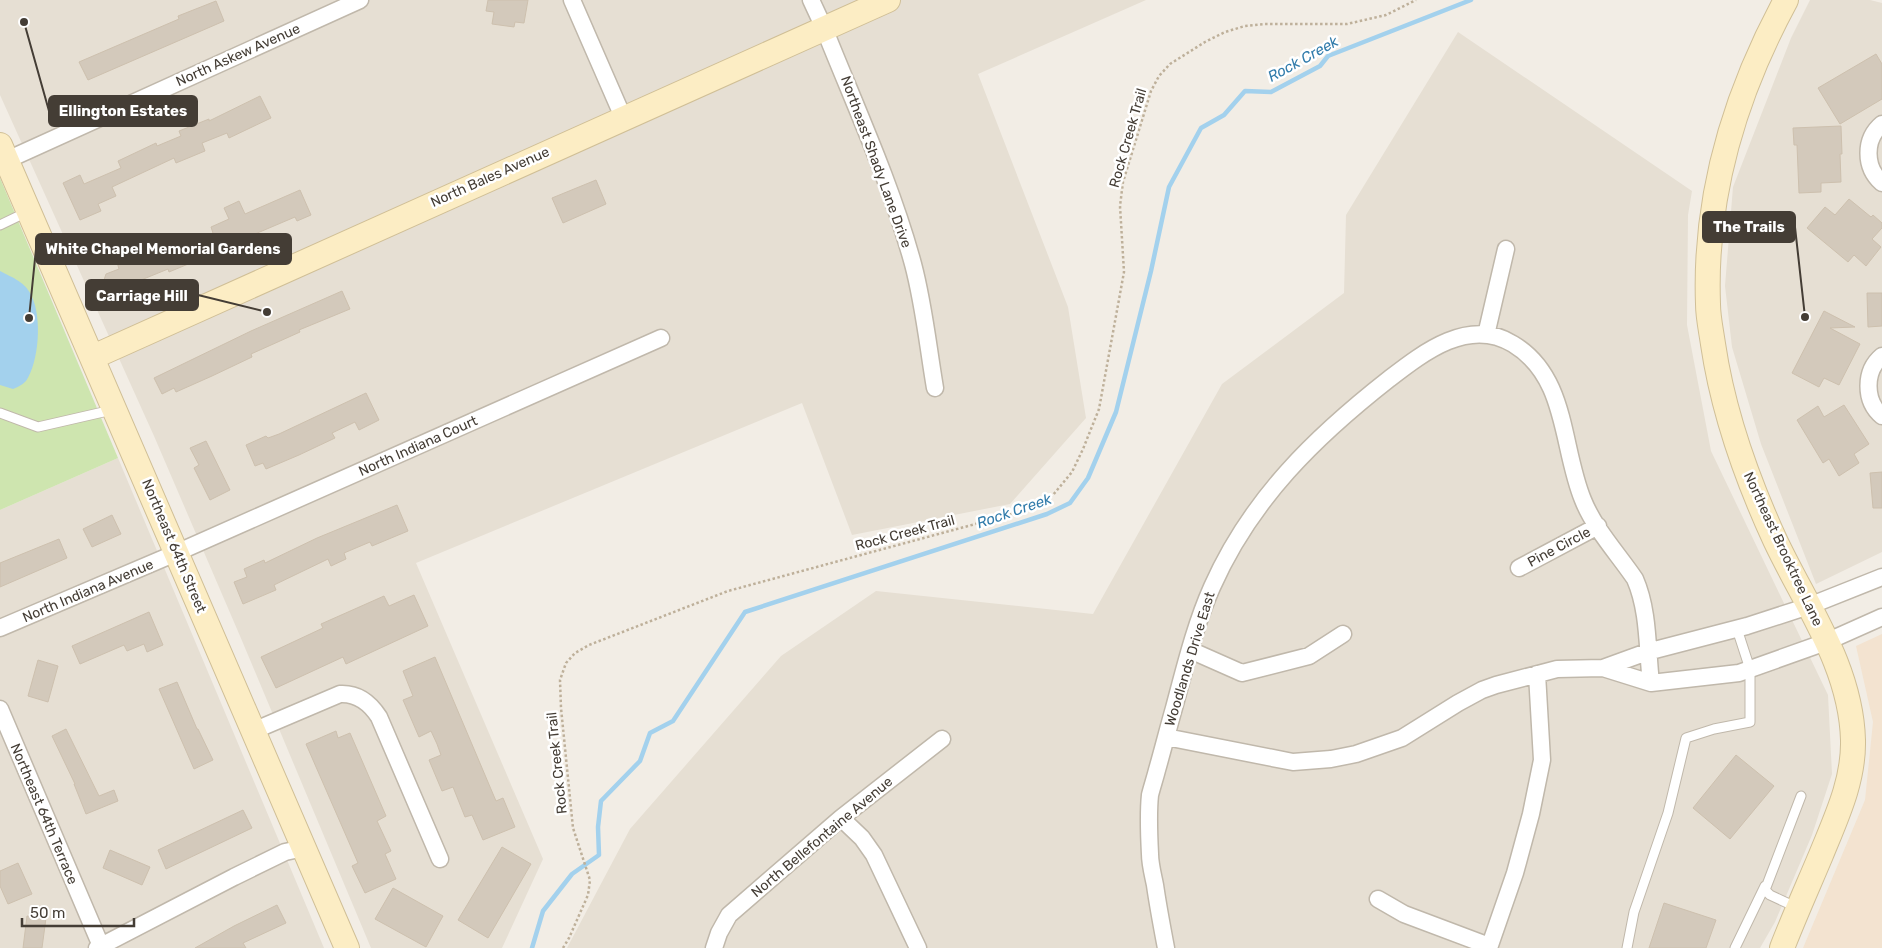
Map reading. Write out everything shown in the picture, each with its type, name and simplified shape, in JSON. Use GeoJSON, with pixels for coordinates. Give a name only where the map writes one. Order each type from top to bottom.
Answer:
{"type":"FeatureCollection","features":[{"type":"Feature","properties":{"kind":"street","name":"North Askew Avenue"},"geometry":{"type":"LineString","coordinates":[[4,152],[360,0]]}},
{"type":"Feature","properties":{"kind":"street"},"geometry":{"type":"LineString","coordinates":[[572,0],[623,117]]}},
{"type":"Feature","properties":{"kind":"street","name":"Northeast Shady Lane Drive"},"geometry":{"type":"LineString","coordinates":[[811,0],[824,28],[899,217],[913,265],[924,314],[936,388]]}},
{"type":"Feature","properties":{"kind":"street","name":"North Bales Avenue"},"geometry":{"type":"LineString","coordinates":[[93,357],[623,117],[888,0]]}},
{"type":"Feature","properties":{"kind":"street","name":"Northeast Brooktree Lane"},"geometry":{"type":"LineString","coordinates":[[1782,948],[1842,803],[1852,762],[1853,741],[1850,709],[1843,678],[1772,534],[1740,456],[1726,410],[1716,364],[1708,306],[1708,259],[1712,218],[1721,168],[1731,129],[1747,81],[1767,35],[1786,0]]}},
{"type":"Feature","properties":{"kind":"street"},"geometry":{"type":"LineString","coordinates":[[1882,124],[1869,141],[1868,160],[1872,170],[1882,183]]}},
{"type":"Feature","properties":{"kind":"street","name":"Northeast 64th Street"},"geometry":{"type":"LineString","coordinates":[[4,152],[347,948]]}},
{"type":"Feature","properties":{"kind":"street"},"geometry":{"type":"LineString","coordinates":[[1486,334],[1506,249]]}},
{"type":"Feature","properties":{"kind":"street","name":"Woodlands Drive East"},"geometry":{"type":"LineString","coordinates":[[1166,948],[1150,856],[1150,795],[1190,650],[1212,586],[1232,547],[1255,510],[1282,475],[1354,407],[1403,369],[1447,341],[1466,335],[1486,334],[1510,342],[1534,360],[1546,376],[1555,393],[1583,500],[1598,526],[1635,579],[1639,589],[1644,610],[1651,683]]}},
{"type":"Feature","properties":{"kind":"street","name":"North Indiana Court"},"geometry":{"type":"LineString","coordinates":[[176,553],[660,338]]}},
{"type":"Feature","properties":{"kind":"street"},"geometry":{"type":"LineString","coordinates":[[1882,356],[1874,366],[1868,385],[1872,404],[1882,416]]}},
{"type":"Feature","properties":{"kind":"street","name":"Pine Circle"},"geometry":{"type":"LineString","coordinates":[[1519,568],[1598,526]]}},
{"type":"Feature","properties":{"kind":"street","name":"North Indiana Avenue"},"geometry":{"type":"LineString","coordinates":[[0,628],[176,553]]}},
{"type":"Feature","properties":{"kind":"street"},"geometry":{"type":"LineString","coordinates":[[1166,737],[1293,762],[1331,759],[1356,754],[1402,738],[1482,690],[1557,669],[1604,668],[1648,652],[1737,629],[1809,606],[1882,577]]}},
{"type":"Feature","properties":{"kind":"street"},"geometry":{"type":"LineString","coordinates":[[1604,668],[1651,683],[1740,673],[1826,642],[1882,617]]}},
{"type":"Feature","properties":{"kind":"street"},"geometry":{"type":"LineString","coordinates":[[1190,650],[1242,673],[1309,656],[1343,634]]}},
{"type":"Feature","properties":{"kind":"street"},"geometry":{"type":"LineString","coordinates":[[1378,899],[1404,914],[1489,947],[1515,874],[1531,814],[1542,760],[1537,674]]}},
{"type":"Feature","properties":{"kind":"street"},"geometry":{"type":"LineString","coordinates":[[253,731],[340,694],[350,694],[364,699],[379,717],[440,859]]}},
{"type":"Feature","properties":{"kind":"street","name":"Northeast 64th Terrace"},"geometry":{"type":"LineString","coordinates":[[0,710],[99,947]]}},
{"type":"Feature","properties":{"kind":"street","name":"North Bellefontaine Avenue"},"geometry":{"type":"LineString","coordinates":[[714,947],[729,915],[841,818],[942,739]]}},
{"type":"Feature","properties":{"kind":"street"},"geometry":{"type":"LineString","coordinates":[[841,818],[862,838],[874,854],[918,948]]}},
{"type":"Feature","properties":{"kind":"street"},"geometry":{"type":"LineString","coordinates":[[99,947],[285,852],[304,848]]}},
{"type":"Feature","properties":{"kind":"lane"},"geometry":{"type":"LineString","coordinates":[[0,225],[29,211]]}},
{"type":"Feature","properties":{"kind":"lane"},"geometry":{"type":"LineString","coordinates":[[0,414],[38,427],[115,410]]}},
{"type":"Feature","properties":{"kind":"lane"},"geometry":{"type":"LineString","coordinates":[[1627,948],[1634,912],[1668,813],[1686,738],[1714,729],[1750,722],[1750,669],[1737,629]]}},
{"type":"Feature","properties":{"kind":"lane"},"geometry":{"type":"LineString","coordinates":[[1736,948],[1765,886],[1800,796]]}},
{"type":"Feature","properties":{"kind":"lane"},"geometry":{"type":"LineString","coordinates":[[1765,886],[1765,890],[1770,895],[1798,908]]}},
{"type":"Feature","properties":{"kind":"path","name":"Rock Creek Trail"},"geometry":{"type":"LineString","coordinates":[[563,948],[588,896],[590,880],[573,828],[561,708],[560,680],[566,663],[575,654],[612,636],[728,591],[1005,516],[1035,507],[1053,495],[1072,472],[1083,450],[1098,409],[1124,272],[1120,206],[1122,182],[1151,90],[1159,76],[1170,64],[1224,32],[1245,26],[1264,24],[1347,24],[1386,15],[1416,0]]}},
{"type":"Feature","properties":{"kind":"shaded area"},"geometry":{"type":"Polygon","coordinates":[[[0,0],[1146,0],[978,74],[1068,307],[1086,418],[1010,504],[852,535],[802,403],[416,563],[543,859],[502,948],[371,948],[154,436],[0,95],[0,0]]]}},
{"type":"Feature","properties":{"kind":"shaded area"},"geometry":{"type":"Polygon","coordinates":[[[1810,0],[1870,0],[1882,3],[1882,552],[1816,584],[1761,444],[1732,347],[1725,286],[1733,187],[1791,38],[1810,0]]]}},
{"type":"Feature","properties":{"kind":"shaded area"},"geometry":{"type":"Polygon","coordinates":[[[1458,32],[1692,191],[1688,215],[1687,325],[1711,451],[1828,695],[1832,774],[1812,835],[1775,922],[1760,948],[567,948],[630,829],[781,656],[876,591],[1093,614],[1222,384],[1344,293],[1346,215],[1458,32]]]}},
{"type":"Feature","properties":{"kind":"shaded area"},"geometry":{"type":"Polygon","coordinates":[[[118,458],[324,948],[0,948],[0,510],[118,458]]]}},
{"type":"Feature","properties":{"kind":"shaded area"},"geometry":{"type":"Polygon","coordinates":[[[1882,634],[1882,948],[1803,948],[1865,800],[1873,722],[1856,646],[1882,634]]]}},
{"type":"Feature","properties":{"kind":"green space"},"geometry":{"type":"Polygon","coordinates":[[[0,178],[118,458],[0,510],[0,178]]]}},
{"type":"Feature","properties":{"kind":"water"},"geometry":{"type":"Polygon","coordinates":[[[0,271],[19,281],[26,288],[32,297],[37,316],[38,340],[34,363],[26,381],[13,389],[0,385],[0,271]]]}},
{"type":"Feature","properties":{"kind":"building"},"geometry":{"type":"Polygon","coordinates":[[[488,0],[528,0],[524,23],[515,22],[514,27],[492,24],[494,12],[486,11],[488,0]]]}},
{"type":"Feature","properties":{"kind":"building"},"geometry":{"type":"Polygon","coordinates":[[[216,1],[224,21],[88,80],[79,62],[179,19],[178,16],[216,1]]]}},
{"type":"Feature","properties":{"kind":"building"},"geometry":{"type":"Polygon","coordinates":[[[1876,54],[1882,64],[1882,99],[1840,124],[1818,88],[1876,54]]]}},
{"type":"Feature","properties":{"kind":"building"},"geometry":{"type":"Polygon","coordinates":[[[260,96],[271,118],[229,138],[227,133],[202,143],[205,151],[176,163],[174,158],[112,187],[116,196],[98,204],[101,211],[80,220],[63,183],[80,175],[84,184],[121,168],[118,161],[156,143],[157,146],[181,136],[179,131],[209,119],[209,121],[260,96]]]}},
{"type":"Feature","properties":{"kind":"building"},"geometry":{"type":"Polygon","coordinates":[[[1841,126],[1841,182],[1821,183],[1821,192],[1799,193],[1797,145],[1794,145],[1793,128],[1841,126]]]}},
{"type":"Feature","properties":{"kind":"building"},"geometry":{"type":"Polygon","coordinates":[[[596,180],[606,204],[563,223],[552,198],[596,180]]]}},
{"type":"Feature","properties":{"kind":"building"},"geometry":{"type":"Polygon","coordinates":[[[300,190],[311,215],[297,221],[295,217],[255,234],[257,238],[242,245],[238,237],[204,252],[205,257],[169,272],[168,269],[124,287],[128,297],[112,303],[103,283],[106,274],[119,269],[117,262],[130,257],[131,260],[147,254],[149,260],[213,233],[211,227],[229,219],[224,208],[239,201],[245,214],[300,190]]]}},
{"type":"Feature","properties":{"kind":"building"},"geometry":{"type":"Polygon","coordinates":[[[1849,199],[1871,217],[1873,215],[1882,223],[1882,228],[1872,239],[1881,247],[1866,266],[1854,255],[1848,262],[1807,228],[1825,207],[1835,215],[1849,199]]]}},
{"type":"Feature","properties":{"kind":"building"},"geometry":{"type":"Polygon","coordinates":[[[342,291],[350,309],[299,330],[300,332],[251,354],[252,357],[212,376],[176,392],[174,388],[162,394],[154,378],[251,331],[342,291]]]}},
{"type":"Feature","properties":{"kind":"building"},"geometry":{"type":"Polygon","coordinates":[[[1867,293],[1882,293],[1882,326],[1868,327],[1867,293]]]}},
{"type":"Feature","properties":{"kind":"building"},"geometry":{"type":"Polygon","coordinates":[[[1824,311],[1855,327],[1830,328],[1860,344],[1839,385],[1824,378],[1819,387],[1792,373],[1824,311]]]}},
{"type":"Feature","properties":{"kind":"building"},"geometry":{"type":"Polygon","coordinates":[[[366,393],[379,420],[359,430],[355,422],[332,433],[335,438],[266,469],[263,463],[255,466],[246,445],[266,436],[268,438],[279,434],[366,393]]]}},
{"type":"Feature","properties":{"kind":"building"},"geometry":{"type":"Polygon","coordinates":[[[1844,405],[1869,444],[1854,454],[1859,463],[1839,476],[1829,459],[1823,463],[1797,420],[1818,406],[1824,417],[1844,405]]]}},
{"type":"Feature","properties":{"kind":"building"},"geometry":{"type":"Polygon","coordinates":[[[206,441],[230,490],[210,500],[194,468],[199,465],[190,448],[206,441]]]}},
{"type":"Feature","properties":{"kind":"building"},"geometry":{"type":"Polygon","coordinates":[[[1882,472],[1882,508],[1873,508],[1870,473],[1882,472]]]}},
{"type":"Feature","properties":{"kind":"building"},"geometry":{"type":"Polygon","coordinates":[[[397,505],[408,531],[372,546],[370,542],[344,553],[346,559],[331,566],[328,559],[274,585],[276,590],[243,604],[234,582],[247,577],[244,569],[264,560],[265,563],[317,538],[397,505]]]}},
{"type":"Feature","properties":{"kind":"building"},"geometry":{"type":"Polygon","coordinates":[[[112,515],[121,534],[92,547],[83,529],[112,515]]]}},
{"type":"Feature","properties":{"kind":"building"},"geometry":{"type":"Polygon","coordinates":[[[59,539],[67,558],[0,587],[0,563],[59,539]]]}},
{"type":"Feature","properties":{"kind":"building"},"geometry":{"type":"Polygon","coordinates":[[[414,595],[428,626],[346,664],[343,657],[276,688],[261,657],[323,628],[321,624],[384,596],[389,606],[414,595]]]}},
{"type":"Feature","properties":{"kind":"building"},"geometry":{"type":"Polygon","coordinates":[[[149,612],[163,645],[147,652],[144,644],[127,651],[124,645],[80,664],[72,646],[149,612]]]}},
{"type":"Feature","properties":{"kind":"building"},"geometry":{"type":"Polygon","coordinates":[[[435,657],[496,801],[503,798],[515,827],[483,840],[472,815],[465,817],[453,787],[442,791],[429,760],[441,755],[437,744],[431,731],[419,737],[403,700],[413,696],[403,671],[435,657]]]}},
{"type":"Feature","properties":{"kind":"building"},"geometry":{"type":"Polygon","coordinates":[[[38,660],[58,666],[48,702],[28,696],[38,660]]]}},
{"type":"Feature","properties":{"kind":"building"},"geometry":{"type":"Polygon","coordinates":[[[177,682],[197,729],[213,760],[194,769],[159,689],[177,682]]]}},
{"type":"Feature","properties":{"kind":"building"},"geometry":{"type":"Polygon","coordinates":[[[66,729],[99,796],[114,790],[118,801],[86,814],[75,784],[52,736],[66,729]]]}},
{"type":"Feature","properties":{"kind":"building"},"geometry":{"type":"Polygon","coordinates":[[[336,731],[338,738],[350,733],[386,816],[377,821],[391,851],[385,854],[396,879],[365,893],[352,866],[358,863],[306,744],[336,731]]]}},
{"type":"Feature","properties":{"kind":"building"},"geometry":{"type":"Polygon","coordinates":[[[1736,755],[1774,786],[1730,839],[1693,808],[1736,755]]]}},
{"type":"Feature","properties":{"kind":"building"},"geometry":{"type":"Polygon","coordinates":[[[243,810],[252,828],[166,869],[158,850],[243,810]]]}},
{"type":"Feature","properties":{"kind":"building"},"geometry":{"type":"Polygon","coordinates":[[[502,847],[531,864],[488,938],[458,920],[502,847]]]}},
{"type":"Feature","properties":{"kind":"building"},"geometry":{"type":"Polygon","coordinates":[[[110,850],[150,867],[142,885],[103,868],[110,850]]]}},
{"type":"Feature","properties":{"kind":"building"},"geometry":{"type":"Polygon","coordinates":[[[18,863],[32,894],[8,904],[0,886],[0,871],[18,863]]]}},
{"type":"Feature","properties":{"kind":"building"},"geometry":{"type":"Polygon","coordinates":[[[393,888],[443,916],[426,947],[375,919],[393,888]]]}},
{"type":"Feature","properties":{"kind":"building"},"geometry":{"type":"Polygon","coordinates":[[[1664,903],[1716,920],[1706,948],[1649,948],[1664,903]]]}},
{"type":"Feature","properties":{"kind":"building"},"geometry":{"type":"Polygon","coordinates":[[[277,905],[286,923],[243,943],[246,948],[195,948],[234,926],[277,905]]]}},
{"type":"Feature","properties":{"kind":"building"},"geometry":{"type":"Polygon","coordinates":[[[27,916],[46,918],[42,948],[23,948],[27,916]]]}},
{"type":"Feature","properties":{"kind":"waterway","name":"Rock Creek"},"geometry":{"type":"LineString","coordinates":[[532,948],[543,911],[572,874],[599,855],[598,827],[601,801],[640,761],[650,733],[673,721],[745,612],[1047,514],[1070,503],[1088,478],[1116,412],[1151,271],[1169,187],[1201,128],[1224,115],[1245,91],[1271,92],[1320,66],[1328,56],[1471,0]]}},
{"type":"Feature","properties":{"kind":"place","name":"Ellington Estates"},"geometry":{"type":"Point","coordinates":[24,22]}},
{"type":"Feature","properties":{"kind":"place","name":"Carriage Hill"},"geometry":{"type":"Point","coordinates":[267,312]}},
{"type":"Feature","properties":{"kind":"place","name":"The Trails"},"geometry":{"type":"Point","coordinates":[1805,317]}},
{"type":"Feature","properties":{"kind":"place","name":"White Chapel Memorial Gardens"},"geometry":{"type":"Point","coordinates":[29,318]}}]}
